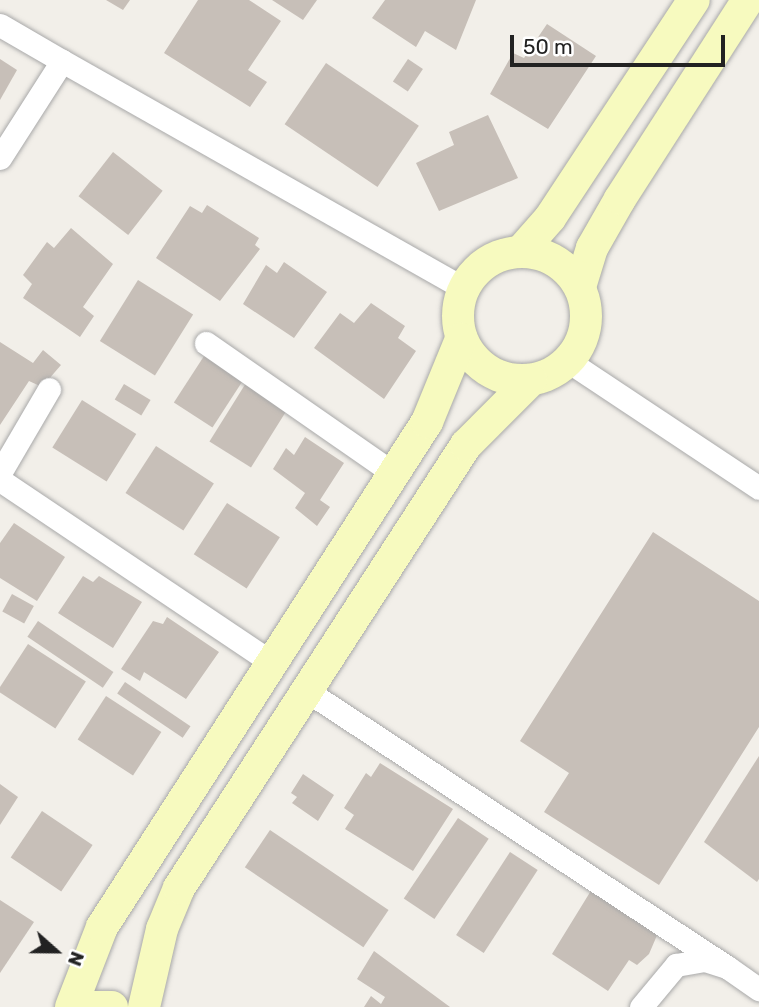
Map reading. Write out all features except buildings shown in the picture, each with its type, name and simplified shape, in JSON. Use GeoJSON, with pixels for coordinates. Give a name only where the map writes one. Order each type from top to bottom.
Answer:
{"type":"FeatureCollection","features":[{"type":"Feature","properties":{"kind":"main road"},"geometry":{"type":"LineString","coordinates":[[521,251],[550,218],[694,0]]}},
{"type":"Feature","properties":{"kind":"main road"},"geometry":{"type":"LineString","coordinates":[[144,1007],[162,929],[179,888],[466,445],[531,380],[568,361],[586,326],[580,287],[592,248],[620,199],[748,0]]}},
{"type":"Feature","properties":{"kind":"main road"},"geometry":{"type":"LineString","coordinates":[[71,1007],[102,927],[446,387],[461,340],[457,313],[464,288],[487,261],[521,251],[556,260],[580,287]]}},
{"type":"Feature","properties":{"kind":"main road"},"geometry":{"type":"LineString","coordinates":[[461,340],[489,372],[531,380]]}},
{"type":"Feature","properties":{"kind":"main road"},"geometry":{"type":"LineString","coordinates":[[82,1007],[112,1007]]}},
{"type":"Feature","properties":{"kind":"street"},"geometry":{"type":"LineString","coordinates":[[0,25],[464,288]]}},
{"type":"Feature","properties":{"kind":"street"},"geometry":{"type":"LineString","coordinates":[[0,158],[62,61]]}},
{"type":"Feature","properties":{"kind":"street"},"geometry":{"type":"LineString","coordinates":[[206,343],[393,473]]}},
{"type":"Feature","properties":{"kind":"street"},"geometry":{"type":"LineString","coordinates":[[568,361],[759,488]]}},
{"type":"Feature","properties":{"kind":"street"},"geometry":{"type":"LineString","coordinates":[[0,473],[49,389]]}},
{"type":"Feature","properties":{"kind":"street"},"geometry":{"type":"LineString","coordinates":[[0,480],[269,661]]}},
{"type":"Feature","properties":{"kind":"street"},"geometry":{"type":"LineString","coordinates":[[307,691],[759,989]]}},
{"type":"Feature","properties":{"kind":"street"},"geometry":{"type":"LineString","coordinates":[[641,1007],[677,965],[705,960],[727,967]]}}]}
